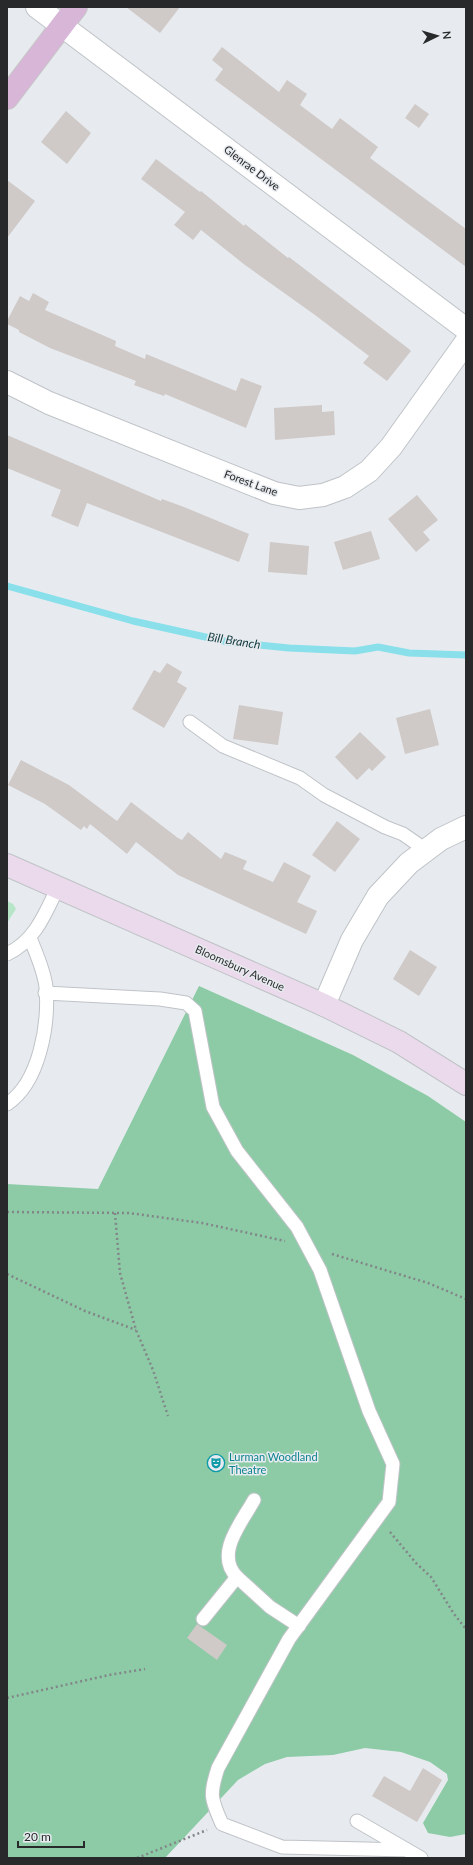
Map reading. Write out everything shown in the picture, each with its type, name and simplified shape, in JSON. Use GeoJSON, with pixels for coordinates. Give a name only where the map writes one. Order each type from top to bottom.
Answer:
{"type":"FeatureCollection","features":[{"type":"Feature","properties":{"kind":"main road"},"geometry":{"type":"LineString","coordinates":[[7,98],[76,7]]}},
{"type":"Feature","properties":{"kind":"main road","name":"Bloomsbury Avenue"},"geometry":{"type":"LineString","coordinates":[[7,865],[324,1005],[399,1042],[466,1084]]}},
{"type":"Feature","properties":{"kind":"street","name":"Glenrae Drive"},"geometry":{"type":"LineString","coordinates":[[37,7],[466,329]]}},
{"type":"Feature","properties":{"kind":"street","name":"Forest Lane"},"geometry":{"type":"LineString","coordinates":[[7,382],[49,403],[274,493],[299,498],[323,495],[345,487],[369,471],[391,448],[466,342]]}},
{"type":"Feature","properties":{"kind":"street"},"geometry":{"type":"LineString","coordinates":[[324,1005],[352,940],[378,896],[409,863],[441,839],[466,827]]}},
{"type":"Feature","properties":{"kind":"lane"},"geometry":{"type":"LineString","coordinates":[[190,722],[223,746],[300,778],[324,795],[386,827],[403,834],[426,850]]}},
{"type":"Feature","properties":{"kind":"lane"},"geometry":{"type":"LineString","coordinates":[[10,950],[30,938],[41,924],[58,887]]}},
{"type":"Feature","properties":{"kind":"lane"},"geometry":{"type":"LineString","coordinates":[[7,1104],[13,1100],[29,1078],[40,1054],[47,1016],[46,993],[41,969],[30,938]]}},
{"type":"Feature","properties":{"kind":"lane"},"geometry":{"type":"LineString","coordinates":[[46,993],[160,999],[186,1003],[195,1011],[213,1107],[237,1151],[297,1227],[308,1246],[320,1270],[369,1411],[393,1464],[389,1502],[289,1639],[218,1768],[211,1788],[213,1803],[222,1824],[282,1847],[407,1850]]}},
{"type":"Feature","properties":{"kind":"lane"},"geometry":{"type":"LineString","coordinates":[[254,1500],[228,1546],[227,1561],[232,1572],[270,1607],[299,1626]]}},
{"type":"Feature","properties":{"kind":"lane"},"geometry":{"type":"LineString","coordinates":[[203,1619],[237,1577]]}},
{"type":"Feature","properties":{"kind":"lane"},"geometry":{"type":"LineString","coordinates":[[357,1821],[421,1858]]}},
{"type":"Feature","properties":{"kind":"path"},"geometry":{"type":"LineString","coordinates":[[7,1212],[129,1213],[202,1223],[308,1246],[428,1283],[466,1299]]}},
{"type":"Feature","properties":{"kind":"path"},"geometry":{"type":"LineString","coordinates":[[115,1213],[120,1273],[136,1330],[153,1370],[168,1416]]}},
{"type":"Feature","properties":{"kind":"path"},"geometry":{"type":"LineString","coordinates":[[7,1274],[85,1311],[136,1330]]}},
{"type":"Feature","properties":{"kind":"path"},"geometry":{"type":"LineString","coordinates":[[378,1518],[416,1563],[431,1577],[454,1614],[466,1629]]}},
{"type":"Feature","properties":{"kind":"path"},"geometry":{"type":"LineString","coordinates":[[7,1698],[109,1675],[145,1669]]}},
{"type":"Feature","properties":{"kind":"path"},"geometry":{"type":"LineString","coordinates":[[137,1858],[222,1824]]}},
{"type":"Feature","properties":{"kind":"green space"},"geometry":{"type":"Polygon","coordinates":[[[7,901],[13,904],[16,909],[7,923],[7,901]]]}},
{"type":"Feature","properties":{"kind":"green space"},"geometry":{"type":"Polygon","coordinates":[[[199,986],[353,1055],[428,1096],[466,1122],[466,1834],[450,1837],[428,1833],[423,1823],[448,1780],[447,1774],[430,1762],[401,1752],[365,1748],[333,1755],[287,1757],[265,1764],[238,1780],[165,1858],[7,1858],[7,1184],[98,1189],[199,986]]]}},
{"type":"Feature","properties":{"kind":"building"},"geometry":{"type":"Polygon","coordinates":[[[126,7],[180,7],[160,33],[126,7]]]}},
{"type":"Feature","properties":{"kind":"building"},"geometry":{"type":"Polygon","coordinates":[[[222,47],[279,92],[287,80],[307,94],[300,105],[332,129],[340,118],[378,147],[370,158],[466,229],[466,267],[215,80],[223,69],[212,60],[222,47]]]}},
{"type":"Feature","properties":{"kind":"building"},"geometry":{"type":"Polygon","coordinates":[[[415,104],[429,114],[419,128],[405,118],[415,104]]]}},
{"type":"Feature","properties":{"kind":"building"},"geometry":{"type":"Polygon","coordinates":[[[66,111],[91,133],[67,164],[41,142],[66,111]]]}},
{"type":"Feature","properties":{"kind":"building"},"geometry":{"type":"Polygon","coordinates":[[[156,159],[200,192],[201,191],[244,226],[245,224],[288,258],[289,257],[409,349],[411,351],[387,381],[363,363],[369,356],[245,265],[201,230],[193,240],[174,225],[185,212],[141,179],[156,159]]]}},
{"type":"Feature","properties":{"kind":"building"},"geometry":{"type":"Polygon","coordinates":[[[7,180],[35,201],[7,238],[7,180]]]}},
{"type":"Feature","properties":{"kind":"building"},"geometry":{"type":"Polygon","coordinates":[[[33,293],[49,302],[45,310],[116,341],[115,346],[145,359],[146,354],[236,391],[241,378],[262,386],[246,428],[165,394],[164,396],[134,385],[136,381],[50,348],[7,324],[7,321],[20,296],[29,301],[33,293]]]}},
{"type":"Feature","properties":{"kind":"building"},"geometry":{"type":"Polygon","coordinates":[[[322,405],[322,412],[334,411],[335,435],[275,440],[274,408],[322,405]]]}},
{"type":"Feature","properties":{"kind":"building"},"geometry":{"type":"Polygon","coordinates":[[[7,435],[161,501],[162,499],[184,507],[249,534],[239,562],[87,503],[78,527],[51,516],[61,490],[7,468],[7,435]]]}},
{"type":"Feature","properties":{"kind":"building"},"geometry":{"type":"Polygon","coordinates":[[[417,495],[438,520],[423,532],[430,540],[416,552],[388,519],[417,495]]]}},
{"type":"Feature","properties":{"kind":"building"},"geometry":{"type":"Polygon","coordinates":[[[371,531],[380,559],[343,570],[334,542],[371,531]]]}},
{"type":"Feature","properties":{"kind":"building"},"geometry":{"type":"Polygon","coordinates":[[[270,542],[309,546],[307,575],[268,572],[270,542]]]}},
{"type":"Feature","properties":{"kind":"building"},"geometry":{"type":"Polygon","coordinates":[[[167,663],[182,672],[177,682],[187,688],[164,728],[132,709],[154,670],[160,673],[167,663]]]}},
{"type":"Feature","properties":{"kind":"building"},"geometry":{"type":"Polygon","coordinates":[[[239,705],[283,712],[278,745],[233,739],[239,705]]]}},
{"type":"Feature","properties":{"kind":"building"},"geometry":{"type":"Polygon","coordinates":[[[430,709],[439,745],[405,754],[396,718],[430,709]]]}},
{"type":"Feature","properties":{"kind":"building"},"geometry":{"type":"Polygon","coordinates":[[[360,732],[386,757],[372,771],[369,768],[357,780],[335,757],[360,732]]]}},
{"type":"Feature","properties":{"kind":"building"},"geometry":{"type":"Polygon","coordinates":[[[21,760],[69,785],[117,821],[131,802],[178,838],[182,840],[188,832],[221,859],[225,852],[247,861],[243,869],[273,882],[284,862],[311,876],[297,902],[317,911],[306,934],[178,875],[136,842],[127,854],[90,824],[87,829],[84,826],[81,830],[45,804],[8,785],[21,760]]]}},
{"type":"Feature","properties":{"kind":"building"},"geometry":{"type":"Polygon","coordinates":[[[337,821],[360,839],[335,872],[312,855],[337,821]]]}},
{"type":"Feature","properties":{"kind":"building"},"geometry":{"type":"Polygon","coordinates":[[[410,950],[437,967],[419,996],[393,979],[410,950]]]}},
{"type":"Feature","properties":{"kind":"building"},"geometry":{"type":"Polygon","coordinates":[[[197,1624],[227,1645],[217,1660],[187,1638],[197,1624]]]}},
{"type":"Feature","properties":{"kind":"building"},"geometry":{"type":"Polygon","coordinates":[[[423,1768],[442,1780],[417,1822],[372,1796],[384,1776],[410,1791],[423,1768]]]}},
{"type":"Feature","properties":{"kind":"waterway","name":"Bill Branch"},"geometry":{"type":"LineString","coordinates":[[7,586],[133,621],[228,642],[289,648],[355,651],[378,647],[409,653],[466,655]]}},
{"type":"Feature","properties":{"kind":"place","name":"Lurman Woodland Theatre"},"geometry":{"type":"Point","coordinates":[216,1463]}}]}
